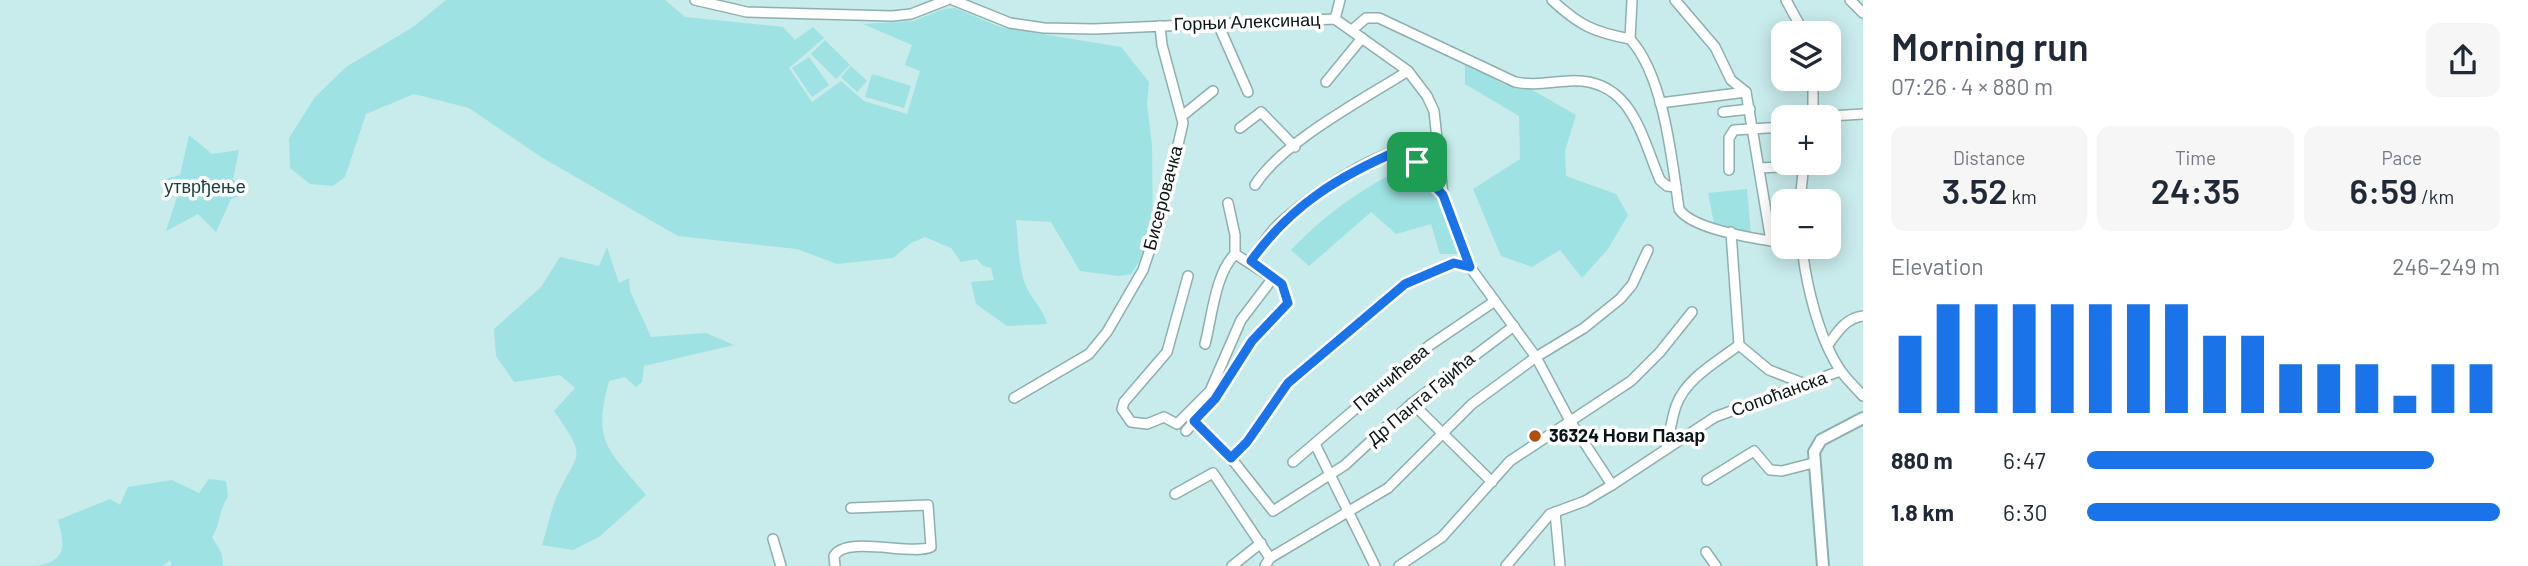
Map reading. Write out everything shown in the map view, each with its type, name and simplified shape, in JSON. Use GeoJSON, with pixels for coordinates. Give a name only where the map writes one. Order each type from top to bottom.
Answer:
{"type":"FeatureCollection","features":[{"type":"Feature","properties":{"kind":"main road"},"geometry":{"type":"LineString","coordinates":[[1823,566],[1813,463],[1815,449],[1821,440],[1863,418]]}},
{"type":"Feature","properties":{"kind":"street"},"geometry":{"type":"LineString","coordinates":[[695,0],[747,12],[892,16],[911,14],[950,0]]}},
{"type":"Feature","properties":{"kind":"street","name":"Горњи Алексинац"},"geometry":{"type":"LineString","coordinates":[[950,0],[1010,23],[1082,29],[1335,19],[1352,30],[1408,71],[1427,96],[1434,111],[1443,195],[1470,267],[1536,356],[1570,421]]}},
{"type":"Feature","properties":{"kind":"street"},"geometry":{"type":"LineString","coordinates":[[1335,19],[1340,0]]}},
{"type":"Feature","properties":{"kind":"street"},"geometry":{"type":"LineString","coordinates":[[1552,0],[1591,30],[1630,39],[1640,49],[1660,103],[1679,209],[1684,216],[1731,232],[1771,241],[1746,92],[1731,80],[1715,47],[1675,0]]}},
{"type":"Feature","properties":{"kind":"street"},"geometry":{"type":"LineString","coordinates":[[1630,39],[1632,0]]}},
{"type":"Feature","properties":{"kind":"street"},"geometry":{"type":"LineString","coordinates":[[1786,0],[1797,21]]}},
{"type":"Feature","properties":{"kind":"street"},"geometry":{"type":"LineString","coordinates":[[1850,0],[1863,13]]}},
{"type":"Feature","properties":{"kind":"street"},"geometry":{"type":"LineString","coordinates":[[1352,30],[1366,18],[1379,18],[1515,82],[1530,85],[1571,80],[1601,86],[1624,99],[1660,180],[1667,186],[1676,187]]}},
{"type":"Feature","properties":{"kind":"street"},"geometry":{"type":"LineString","coordinates":[[1218,24],[1248,92]]}},
{"type":"Feature","properties":{"kind":"street","name":"Бисеровачка"},"geometry":{"type":"LineString","coordinates":[[1014,398],[1089,354],[1107,331],[1143,270],[1163,211],[1182,116],[1162,46],[1160,26]]}},
{"type":"Feature","properties":{"kind":"street"},"geometry":{"type":"LineString","coordinates":[[1326,82],[1362,38]]}},
{"type":"Feature","properties":{"kind":"street"},"geometry":{"type":"LineString","coordinates":[[1255,185],[1264,171],[1294,147],[1408,71]]}},
{"type":"Feature","properties":{"kind":"street"},"geometry":{"type":"LineString","coordinates":[[1182,116],[1213,91]]}},
{"type":"Feature","properties":{"kind":"street"},"geometry":{"type":"LineString","coordinates":[[1660,103],[1746,92]]}},
{"type":"Feature","properties":{"kind":"street"},"geometry":{"type":"LineString","coordinates":[[1723,113],[1750,109]]}},
{"type":"Feature","properties":{"kind":"street"},"geometry":{"type":"LineString","coordinates":[[1240,128],[1261,113],[1294,147]]}},
{"type":"Feature","properties":{"kind":"street"},"geometry":{"type":"LineString","coordinates":[[1841,115],[1863,114]]}},
{"type":"Feature","properties":{"kind":"street"},"geometry":{"type":"LineString","coordinates":[[1729,170],[1729,138],[1734,130],[1771,127]]}},
{"type":"Feature","properties":{"kind":"street"},"geometry":{"type":"LineString","coordinates":[[1251,261],[1274,229],[1314,197],[1362,166],[1402,149],[1412,151],[1428,179],[1443,195]]}},
{"type":"Feature","properties":{"kind":"street"},"geometry":{"type":"LineString","coordinates":[[1759,169],[1771,168]]}},
{"type":"Feature","properties":{"kind":"street"},"geometry":{"type":"LineString","coordinates":[[1205,344],[1228,261],[1235,254],[1235,235],[1228,203]]}},
{"type":"Feature","properties":{"kind":"street"},"geometry":{"type":"LineString","coordinates":[[1731,232],[1740,345],[1769,370],[1808,385]]}},
{"type":"Feature","properties":{"kind":"street"},"geometry":{"type":"LineString","coordinates":[[1175,494],[1213,472],[1261,544],[1267,562],[1388,488],[1440,433],[1472,404],[1536,356],[1584,328],[1620,299],[1632,285],[1648,250]]}},
{"type":"Feature","properties":{"kind":"street"},"geometry":{"type":"LineString","coordinates":[[1186,431],[1215,399],[1252,341],[1288,303],[1286,290],[1251,261],[1235,254]]}},
{"type":"Feature","properties":{"kind":"street"},"geometry":{"type":"LineString","coordinates":[[1804,259],[1810,293],[1828,345],[1840,371],[1863,396]]}},
{"type":"Feature","properties":{"kind":"street"},"geometry":{"type":"LineString","coordinates":[[1194,421],[1231,458],[1247,442],[1288,383],[1405,284],[1454,263],[1470,267]]}},
{"type":"Feature","properties":{"kind":"street"},"geometry":{"type":"LineString","coordinates":[[1188,276],[1167,352],[1124,402],[1122,409],[1131,422],[1147,424],[1164,417],[1177,424],[1210,391],[1241,320],[1273,278]]}},
{"type":"Feature","properties":{"kind":"street","name":"Панчићева"},"geometry":{"type":"LineString","coordinates":[[1293,462],[1430,345],[1495,301]]}},
{"type":"Feature","properties":{"kind":"street"},"geometry":{"type":"LineString","coordinates":[[1399,566],[1442,537],[1510,461],[1631,381],[1660,352],[1692,312]]}},
{"type":"Feature","properties":{"kind":"street"},"geometry":{"type":"LineString","coordinates":[[1828,345],[1845,323],[1853,317],[1863,316]]}},
{"type":"Feature","properties":{"kind":"street","name":"Др Панта Гајића"},"geometry":{"type":"LineString","coordinates":[[1231,458],[1273,511],[1331,474],[1412,403],[1514,326]]}},
{"type":"Feature","properties":{"kind":"street"},"geometry":{"type":"LineString","coordinates":[[1666,449],[1676,405],[1684,392],[1701,374],[1740,345]]}},
{"type":"Feature","properties":{"kind":"street","name":"Сопоћанска"},"geometry":{"type":"LineString","coordinates":[[1506,566],[1541,522],[1555,512],[1585,501],[1612,485],[1715,417],[1840,371]]}},
{"type":"Feature","properties":{"kind":"street"},"geometry":{"type":"LineString","coordinates":[[1412,403],[1492,482]]}},
{"type":"Feature","properties":{"kind":"street"},"geometry":{"type":"LineString","coordinates":[[1570,421],[1612,485]]}},
{"type":"Feature","properties":{"kind":"street"},"geometry":{"type":"LineString","coordinates":[[1315,444],[1375,566]]}},
{"type":"Feature","properties":{"kind":"street"},"geometry":{"type":"LineString","coordinates":[[1707,480],[1754,451],[1770,470],[1782,471],[1813,463]]}},
{"type":"Feature","properties":{"kind":"street"},"geometry":{"type":"LineString","coordinates":[[835,566],[834,556],[842,549],[894,546],[920,550],[931,547],[928,505],[851,508]]}},
{"type":"Feature","properties":{"kind":"street"},"geometry":{"type":"LineString","coordinates":[[1555,512],[1560,566]]}},
{"type":"Feature","properties":{"kind":"street"},"geometry":{"type":"LineString","coordinates":[[773,539],[781,566]]}},
{"type":"Feature","properties":{"kind":"street"},"geometry":{"type":"LineString","coordinates":[[1232,566],[1261,544]]}},
{"type":"Feature","properties":{"kind":"street"},"geometry":{"type":"LineString","coordinates":[[1706,552],[1716,566]]}},
{"type":"Feature","properties":{"kind":"green space"},"geometry":{"type":"Polygon","coordinates":[[[446,0],[665,0],[685,17],[783,27],[795,40],[813,27],[824,38],[789,68],[812,102],[841,81],[864,101],[907,114],[920,71],[905,65],[912,45],[863,24],[913,21],[944,9],[955,8],[1000,27],[1121,47],[1149,82],[1147,104],[1152,145],[1153,240],[1131,274],[1119,276],[1080,271],[1051,222],[1016,220],[1024,281],[1047,324],[1007,326],[976,304],[971,282],[994,280],[991,268],[983,266],[977,259],[961,262],[951,248],[925,237],[911,243],[893,258],[837,264],[797,249],[678,236],[541,157],[469,108],[414,94],[366,114],[345,177],[333,186],[310,184],[290,168],[289,138],[315,97],[346,67],[413,27],[446,0]]]}},
{"type":"Feature","properties":{"kind":"green space"},"geometry":{"type":"Polygon","coordinates":[[[825,40],[850,65],[836,79],[811,54],[825,40]]]}},
{"type":"Feature","properties":{"kind":"green space"},"geometry":{"type":"Polygon","coordinates":[[[809,57],[829,85],[812,97],[792,68],[809,57]]]}},
{"type":"Feature","properties":{"kind":"green space"},"geometry":{"type":"Polygon","coordinates":[[[1465,61],[1503,84],[1527,87],[1576,115],[1565,151],[1566,176],[1616,194],[1628,215],[1608,249],[1582,278],[1560,250],[1532,267],[1501,256],[1473,189],[1520,159],[1519,116],[1465,84],[1465,61]]]}},
{"type":"Feature","properties":{"kind":"green space"},"geometry":{"type":"Polygon","coordinates":[[[851,66],[867,81],[857,92],[841,77],[851,66]]]}},
{"type":"Feature","properties":{"kind":"green space"},"geometry":{"type":"Polygon","coordinates":[[[872,74],[911,86],[904,108],[865,97],[872,74]]]}},
{"type":"Feature","properties":{"kind":"green space","name":"утврђење"},"geometry":{"type":"Polygon","coordinates":[[[189,135],[212,154],[239,150],[233,179],[246,193],[231,199],[216,232],[198,214],[166,231],[177,197],[162,180],[180,175],[189,135]]]}},
{"type":"Feature","properties":{"kind":"green space"},"geometry":{"type":"Polygon","coordinates":[[[1417,162],[1443,195],[1464,254],[1440,254],[1431,224],[1396,234],[1371,212],[1309,266],[1291,250],[1319,223],[1349,200],[1382,179],[1417,162]]]}},
{"type":"Feature","properties":{"kind":"green space"},"geometry":{"type":"Polygon","coordinates":[[[1747,189],[1751,234],[1714,223],[1708,193],[1747,189]]]}},
{"type":"Feature","properties":{"kind":"green space"},"geometry":{"type":"Polygon","coordinates":[[[607,247],[619,283],[629,278],[630,291],[651,337],[706,333],[734,345],[644,366],[642,382],[636,387],[625,377],[609,381],[602,419],[603,432],[613,455],[646,495],[599,537],[573,550],[542,545],[556,498],[576,455],[572,439],[554,411],[575,388],[560,375],[514,382],[496,356],[494,329],[541,287],[560,257],[599,266],[607,247]]]}},
{"type":"Feature","properties":{"kind":"green space"},"geometry":{"type":"Polygon","coordinates":[[[209,479],[226,481],[228,497],[212,537],[222,554],[223,566],[172,566],[170,560],[163,566],[37,566],[59,556],[62,537],[58,520],[110,499],[120,505],[128,487],[172,480],[199,493],[209,479]]]}},
{"type":"Feature","properties":{"kind":"place","name":"36324 Нови Пазар"},"geometry":{"type":"Point","coordinates":[1535,436]}},
{"type":"Feature","properties":{"kind":"route"},"geometry":{"type":"LineString","coordinates":[[1402,149],[1412,151],[1417,162],[1443,195],[1470,267],[1454,263],[1405,284],[1288,383],[1247,442],[1231,458],[1194,421],[1215,399],[1252,341],[1288,303],[1288,296],[1282,284],[1251,261],[1274,229],[1314,197],[1362,166],[1402,149]]}}]}
